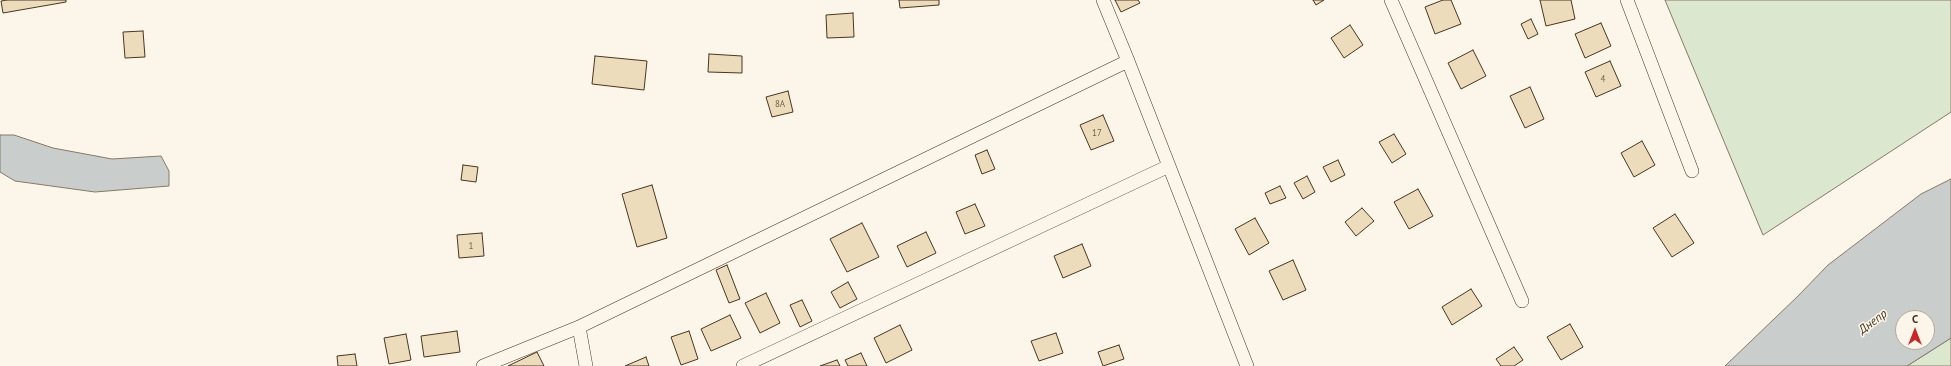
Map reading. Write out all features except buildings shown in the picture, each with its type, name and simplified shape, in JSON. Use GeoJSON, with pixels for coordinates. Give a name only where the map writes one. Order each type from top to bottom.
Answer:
{"type":"FeatureCollection","features":[{"type":"Feature","properties":{"kind":"street"},"geometry":{"type":"LineString","coordinates":[[1103,0],[1247,366]]}},
{"type":"Feature","properties":{"kind":"street"},"geometry":{"type":"LineString","coordinates":[[1391,0],[1522,301]]}},
{"type":"Feature","properties":{"kind":"street"},"geometry":{"type":"LineString","coordinates":[[1627,0],[1692,171]]}},
{"type":"Feature","properties":{"kind":"street"},"geometry":{"type":"LineString","coordinates":[[483,366],[579,327],[1128,61]]}},
{"type":"Feature","properties":{"kind":"street"},"geometry":{"type":"LineString","coordinates":[[743,366],[1169,166]]}},
{"type":"Feature","properties":{"kind":"street"},"geometry":{"type":"LineString","coordinates":[[579,327],[586,366]]}},
{"type":"Feature","properties":{"kind":"green space"},"geometry":{"type":"Polygon","coordinates":[[[1665,0],[1951,0],[1951,112],[1763,235],[1665,0]]]}},
{"type":"Feature","properties":{"kind":"green space"},"geometry":{"type":"Polygon","coordinates":[[[1951,338],[1951,366],[1907,366],[1932,350],[1935,350],[1935,348],[1951,338]]]}},
{"type":"Feature","properties":{"kind":"water"},"geometry":{"type":"Polygon","coordinates":[[[0,135],[14,135],[53,148],[112,159],[161,156],[169,171],[169,186],[95,192],[15,181],[0,172],[0,135]]]}},
{"type":"Feature","properties":{"kind":"water","name":"Днепр"},"geometry":{"type":"Polygon","coordinates":[[[1951,179],[1951,338],[1935,348],[1935,310],[1895,310],[1895,350],[1932,350],[1907,366],[1725,366],[1828,265],[1921,194],[1951,179]]]}}]}
